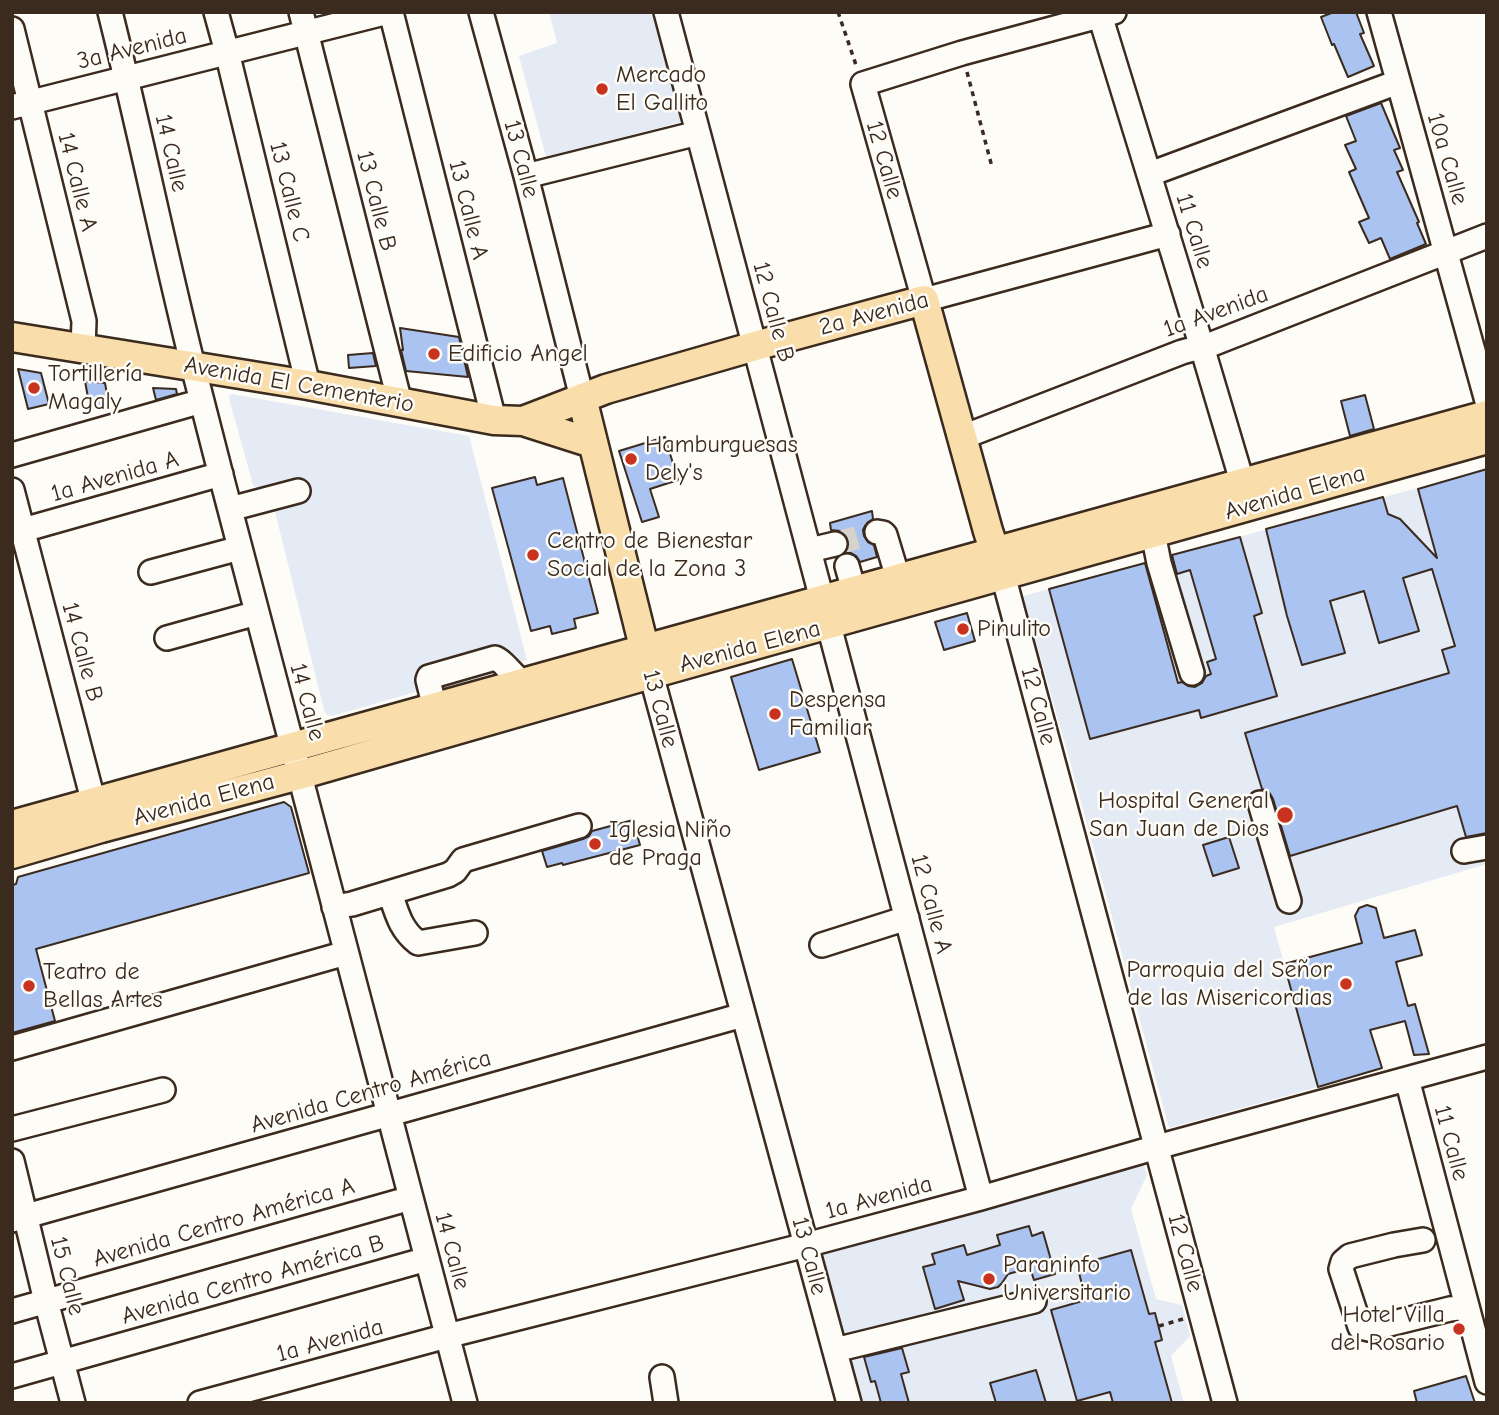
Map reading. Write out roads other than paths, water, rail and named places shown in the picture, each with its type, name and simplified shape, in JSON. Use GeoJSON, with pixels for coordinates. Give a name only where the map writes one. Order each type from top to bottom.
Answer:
{"type":"FeatureCollection","features":[{"type":"Feature","properties":{"kind":"main road","name":"2a Avenida"},"geometry":{"type":"LineString","coordinates":[[582,398],[755,346],[924,300]]}},
{"type":"Feature","properties":{"kind":"main road","name":"12 Calle"},"geometry":{"type":"LineString","coordinates":[[924,300],[999,563]]}},
{"type":"Feature","properties":{"kind":"main road","name":"Avenida El Cementerio"},"geometry":{"type":"LineString","coordinates":[[12,337],[308,385],[494,420],[523,421],[582,398]]}},
{"type":"Feature","properties":{"kind":"main road","name":"13 Calle"},"geometry":{"type":"LineString","coordinates":[[582,398],[648,662]]}},
{"type":"Feature","properties":{"kind":"main road","name":"Avenida Elena"},"geometry":{"type":"LineString","coordinates":[[12,825],[97,815],[296,761],[1246,494],[1487,415]]}},
{"type":"Feature","properties":{"kind":"main road"},"geometry":{"type":"LineString","coordinates":[[523,421],[592,443]]}},
{"type":"Feature","properties":{"kind":"main road","name":"Avenida Elena"},"geometry":{"type":"LineString","coordinates":[[826,612],[850,578],[898,579],[999,563],[1153,533],[1246,494],[1487,439]]}},
{"type":"Feature","properties":{"kind":"main road","name":"Avenida Elena"},"geometry":{"type":"LineString","coordinates":[[296,761],[435,708],[522,683],[648,662]]}},
{"type":"Feature","properties":{"kind":"main road","name":"Avenida Elena"},"geometry":{"type":"LineString","coordinates":[[12,854],[97,815]]}},
{"type":"Feature","properties":{"kind":"street","name":"14 Calle"},"geometry":{"type":"LineString","coordinates":[[110,12],[193,366],[464,1403]]}},
{"type":"Feature","properties":{"kind":"street","name":"13 Calle C"},"geometry":{"type":"LineString","coordinates":[[216,12],[308,385]]}},
{"type":"Feature","properties":{"kind":"street","name":"3a Avenida"},"geometry":{"type":"LineString","coordinates":[[22,105],[228,52],[304,22],[389,12]]}},
{"type":"Feature","properties":{"kind":"street","name":"13 Calle A"},"geometry":{"type":"LineString","coordinates":[[389,12],[494,420]]}},
{"type":"Feature","properties":{"kind":"street","name":"13 Calle"},"geometry":{"type":"LineString","coordinates":[[481,12],[582,398]]}},
{"type":"Feature","properties":{"kind":"street","name":"12 Calle B"},"geometry":{"type":"LineString","coordinates":[[666,12],[826,612]]}},
{"type":"Feature","properties":{"kind":"street","name":"10a Calle"},"geometry":{"type":"LineString","coordinates":[[1379,12],[1487,401]]}},
{"type":"Feature","properties":{"kind":"street","name":"12 Calle"},"geometry":{"type":"LineString","coordinates":[[924,300],[863,84],[962,53],[1105,14]]}},
{"type":"Feature","properties":{"kind":"street","name":"11 Calle"},"geometry":{"type":"LineString","coordinates":[[1105,14],[1167,234],[1246,494]]}},
{"type":"Feature","properties":{"kind":"street","name":"13 Calle B"},"geometry":{"type":"LineString","coordinates":[[304,22],[400,404]]}},
{"type":"Feature","properties":{"kind":"street","name":"14 Calle A"},"geometry":{"type":"LineString","coordinates":[[12,29],[22,105],[84,321],[83,348]]}},
{"type":"Feature","properties":{"kind":"street"},"geometry":{"type":"LineString","coordinates":[[1150,174],[1398,82]]}},
{"type":"Feature","properties":{"kind":"street"},"geometry":{"type":"LineString","coordinates":[[526,176],[698,133]]}},
{"type":"Feature","properties":{"kind":"street","name":"2a Avenida"},"geometry":{"type":"LineString","coordinates":[[924,300],[1167,234]]}},
{"type":"Feature","properties":{"kind":"street","name":"1a Avenida"},"geometry":{"type":"LineString","coordinates":[[963,437],[1182,352],[1212,344],[1487,236]]}},
{"type":"Feature","properties":{"kind":"street"},"geometry":{"type":"LineString","coordinates":[[12,454],[202,401]]}},
{"type":"Feature","properties":{"kind":"street","name":"1a Avenida A"},"geometry":{"type":"LineString","coordinates":[[23,530],[222,474]]}},
{"type":"Feature","properties":{"kind":"street","name":"14 Calle B"},"geometry":{"type":"LineString","coordinates":[[12,490],[97,815]]}},
{"type":"Feature","properties":{"kind":"street"},"geometry":{"type":"LineString","coordinates":[[230,509],[298,491]]}},
{"type":"Feature","properties":{"kind":"street"},"geometry":{"type":"LineString","coordinates":[[877,532],[885,535],[898,579]]}},
{"type":"Feature","properties":{"kind":"street"},"geometry":{"type":"LineString","coordinates":[[1153,533],[1159,563],[1192,673]]}},
{"type":"Feature","properties":{"kind":"street"},"geometry":{"type":"LineString","coordinates":[[810,550],[835,544]]}},
{"type":"Feature","properties":{"kind":"street"},"geometry":{"type":"LineString","coordinates":[[152,572],[240,548]]}},
{"type":"Feature","properties":{"kind":"street","name":"12 Calle"},"geometry":{"type":"LineString","coordinates":[[999,563],[1226,1403]]}},
{"type":"Feature","properties":{"kind":"street","name":"12 Calle A"},"geometry":{"type":"LineString","coordinates":[[826,612],[981,1198]]}},
{"type":"Feature","properties":{"kind":"street"},"geometry":{"type":"LineString","coordinates":[[167,638],[257,613]]}},
{"type":"Feature","properties":{"kind":"street","name":"13 Calle"},"geometry":{"type":"LineString","coordinates":[[648,662],[849,1403]]}},
{"type":"Feature","properties":{"kind":"street"},"geometry":{"type":"LineString","coordinates":[[1260,803],[1289,901]]}},
{"type":"Feature","properties":{"kind":"street"},"geometry":{"type":"LineString","coordinates":[[334,907],[448,875],[463,860],[579,826]]}},
{"type":"Feature","properties":{"kind":"street"},"geometry":{"type":"LineString","coordinates":[[1464,851],[1487,847]]}},
{"type":"Feature","properties":{"kind":"street"},"geometry":{"type":"LineString","coordinates":[[390,893],[407,934],[418,943],[475,933]]}},
{"type":"Feature","properties":{"kind":"street"},"geometry":{"type":"LineString","coordinates":[[822,945],[907,918]]}},
{"type":"Feature","properties":{"kind":"street"},"geometry":{"type":"LineString","coordinates":[[12,1048],[346,953]]}},
{"type":"Feature","properties":{"kind":"street","name":"Avenida Centro América"},"geometry":{"type":"LineString","coordinates":[[19,1218],[743,1015]]}},
{"type":"Feature","properties":{"kind":"street","name":"1a Avenida"},"geometry":{"type":"LineString","coordinates":[[200,1403],[981,1198],[1487,1056]]}},
{"type":"Feature","properties":{"kind":"street","name":"11 Calle"},"geometry":{"type":"LineString","coordinates":[[1407,1079],[1475,1315],[1487,1382]]}},
{"type":"Feature","properties":{"kind":"street"},"geometry":{"type":"LineString","coordinates":[[12,1129],[163,1090]]}},
{"type":"Feature","properties":{"kind":"street","name":"15 Calle"},"geometry":{"type":"LineString","coordinates":[[12,1161],[19,1218],[46,1301],[73,1403]]}},
{"type":"Feature","properties":{"kind":"street","name":"Avenida Centro América A"},"geometry":{"type":"LineString","coordinates":[[12,1311],[411,1198]]}},
{"type":"Feature","properties":{"kind":"street"},"geometry":{"type":"LineString","coordinates":[[1423,1240],[1350,1256],[1343,1262],[1341,1269],[1360,1327],[1368,1329],[1450,1309],[1475,1315]]}},
{"type":"Feature","properties":{"kind":"street","name":"Avenida Centro América B"},"geometry":{"type":"LineString","coordinates":[[12,1376],[427,1259]]}},
{"type":"Feature","properties":{"kind":"street"},"geometry":{"type":"LineString","coordinates":[[835,1350],[1034,1301]]}},
{"type":"Feature","properties":{"kind":"street"},"geometry":{"type":"LineString","coordinates":[[662,1377],[666,1403]]}},
{"type":"Feature","properties":{"kind":"tunnel"},"geometry":{"type":"LineString","coordinates":[[835,544],[877,532]]}},
{"type":"Feature","properties":{"kind":"place","name":"Mercado El Gallito"},"geometry":{"type":"Point","coordinates":[602,89]}},
{"type":"Feature","properties":{"kind":"place","name":"Edificio Angel"},"geometry":{"type":"Point","coordinates":[434,354]}},
{"type":"Feature","properties":{"kind":"place","name":"Tortillería Magaly"},"geometry":{"type":"Point","coordinates":[34,388]}},
{"type":"Feature","properties":{"kind":"place","name":"Hamburguesas Dely's"},"geometry":{"type":"Point","coordinates":[631,459]}},
{"type":"Feature","properties":{"kind":"place","name":"Centro de Bienestar Social de la Zona 3"},"geometry":{"type":"Point","coordinates":[533,555]}},
{"type":"Feature","properties":{"kind":"place","name":"Pinulito"},"geometry":{"type":"Point","coordinates":[963,629]}},
{"type":"Feature","properties":{"kind":"place","name":"Despensa Familiar"},"geometry":{"type":"Point","coordinates":[775,714]}},
{"type":"Feature","properties":{"kind":"place","name":"Hospital General San Juan de Dios"},"geometry":{"type":"Point","coordinates":[1285,815]}},
{"type":"Feature","properties":{"kind":"place","name":"Iglesia Niño de Praga"},"geometry":{"type":"Point","coordinates":[595,844]}},
{"type":"Feature","properties":{"kind":"place","name":"Parroquia del Señor de las Misericordias"},"geometry":{"type":"Point","coordinates":[1346,984]}},
{"type":"Feature","properties":{"kind":"place","name":"Teatro de Bellas Artes"},"geometry":{"type":"Point","coordinates":[29,986]}},
{"type":"Feature","properties":{"kind":"place","name":"Paraninfo Universitario"},"geometry":{"type":"Point","coordinates":[989,1279]}},
{"type":"Feature","properties":{"kind":"place","name":"Hotel Villa del Rosario"},"geometry":{"type":"Point","coordinates":[1459,1329]}}]}
